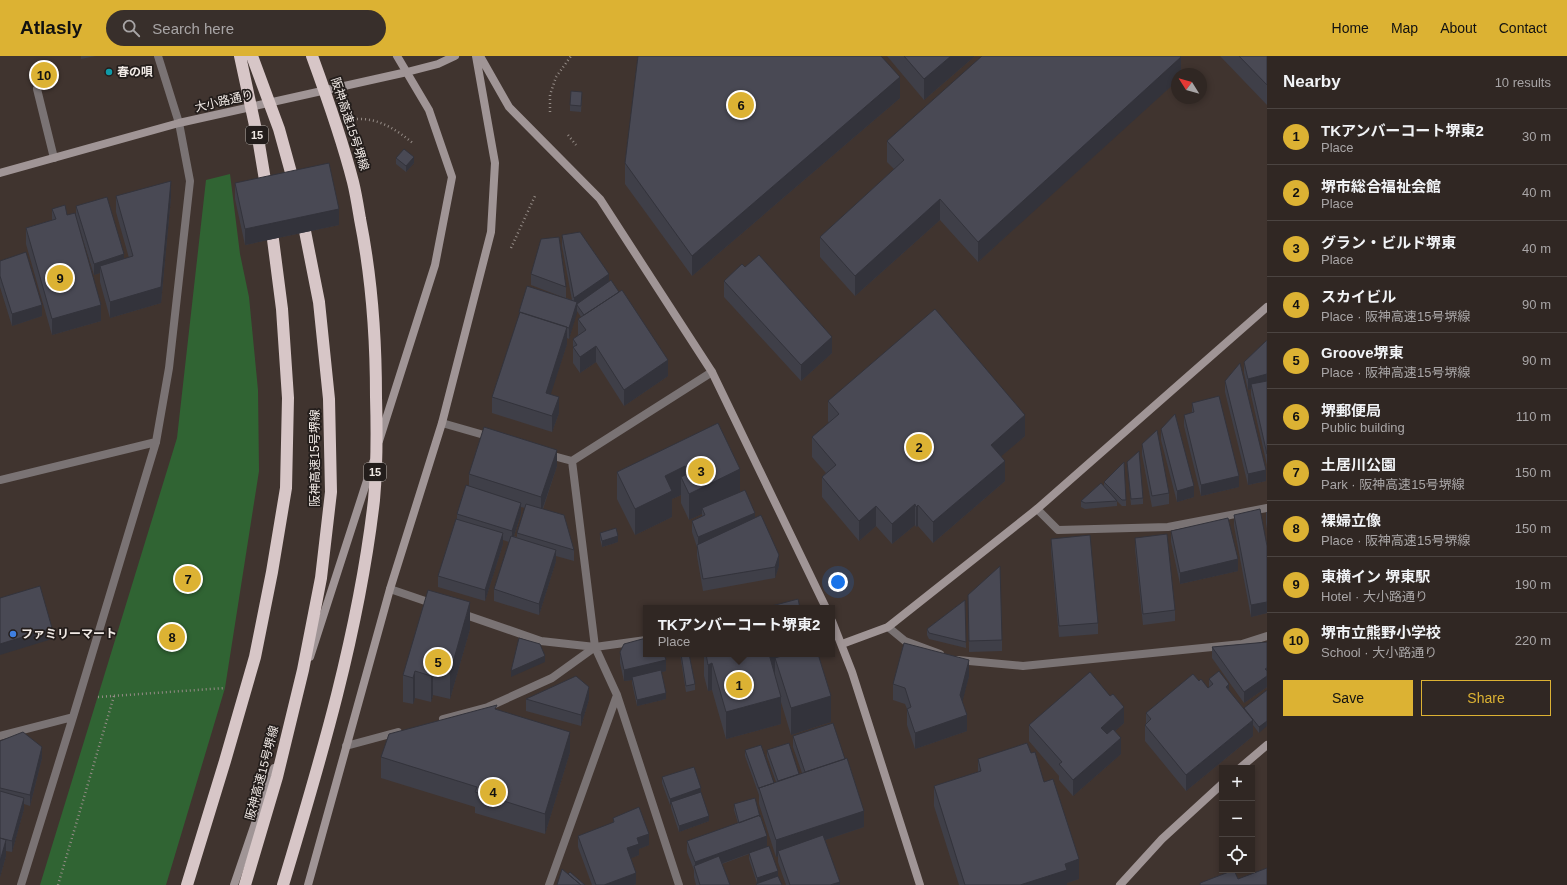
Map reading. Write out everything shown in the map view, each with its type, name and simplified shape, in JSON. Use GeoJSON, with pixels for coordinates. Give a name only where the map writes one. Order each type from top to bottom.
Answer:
{"type":"FeatureCollection","features":[{"type":"Feature","properties":{"kind":"highway","name":"15"},"geometry":{"type":"LineString","coordinates":[[187,885],[255,656],[272,572],[286,488],[287,391],[282,309],[270,211],[259,144],[240,56]]}},
{"type":"Feature","properties":{"kind":"highway","name":"阪神高速15号堺線"},"geometry":{"type":"LineString","coordinates":[[246,885],[277,777],[303,670],[321,578],[331,492],[329,399],[319,302],[298,199],[279,129],[252,56]]}},
{"type":"Feature","properties":{"kind":"highway","name":"阪神高速15号堺線"},"geometry":{"type":"LineString","coordinates":[[283,885],[317,771],[342,676],[362,583],[374,498],[376,340],[368,261],[354,183],[331,107],[312,56]]}},
{"type":"Feature","properties":{"kind":"street"},"geometry":{"type":"LineString","coordinates":[[21,885],[156,442],[169,368],[190,181],[179,123],[158,56]]}},
{"type":"Feature","properties":{"kind":"street"},"geometry":{"type":"LineString","coordinates":[[234,885],[341,562],[435,265],[452,177],[429,110],[397,56]]}},
{"type":"Feature","properties":{"kind":"street","name":"大小路通り"},"geometry":{"type":"LineString","coordinates":[[0,173],[179,123],[407,72],[438,64],[454,56]]}},
{"type":"Feature","properties":{"kind":"street"},"geometry":{"type":"LineString","coordinates":[[308,885],[390,589],[442,423],[491,232],[495,163],[476,56]]}},
{"type":"Feature","properties":{"kind":"street"},"geometry":{"type":"LineString","coordinates":[[480,56],[509,107],[600,199],[712,372],[825,605]]}},
{"type":"Feature","properties":{"kind":"street"},"geometry":{"type":"LineString","coordinates":[[37,89],[54,158]]}},
{"type":"Feature","properties":{"kind":"street"},"geometry":{"type":"LineString","coordinates":[[842,644],[888,627],[1037,509],[1267,307]]}},
{"type":"Feature","properties":{"kind":"street"},"geometry":{"type":"LineString","coordinates":[[541,452],[572,461],[712,372]]}},
{"type":"Feature","properties":{"kind":"street"},"geometry":{"type":"LineString","coordinates":[[442,423],[503,441]]}},
{"type":"Feature","properties":{"kind":"street"},"geometry":{"type":"LineString","coordinates":[[0,480],[156,442]]}},
{"type":"Feature","properties":{"kind":"street"},"geometry":{"type":"LineString","coordinates":[[572,461],[595,648],[617,695],[679,885]]}},
{"type":"Feature","properties":{"kind":"street"},"geometry":{"type":"LineString","coordinates":[[1037,509],[1058,530],[1168,527],[1267,508]]}},
{"type":"Feature","properties":{"kind":"street"},"geometry":{"type":"LineString","coordinates":[[390,589],[540,641],[595,648],[643,640]]}},
{"type":"Feature","properties":{"kind":"street"},"geometry":{"type":"LineString","coordinates":[[888,627],[905,641],[961,661],[1023,666],[1242,644],[1267,636]]}},
{"type":"Feature","properties":{"kind":"street"},"geometry":{"type":"LineString","coordinates":[[835,628],[855,680],[920,885]]}},
{"type":"Feature","properties":{"kind":"street"},"geometry":{"type":"LineString","coordinates":[[436,721],[488,707],[552,678],[595,648]]}},
{"type":"Feature","properties":{"kind":"street"},"geometry":{"type":"LineString","coordinates":[[549,885],[617,695]]}},
{"type":"Feature","properties":{"kind":"street"},"geometry":{"type":"LineString","coordinates":[[0,736],[73,717]]}},
{"type":"Feature","properties":{"kind":"street"},"geometry":{"type":"LineString","coordinates":[[346,746],[406,730]]}},
{"type":"Feature","properties":{"kind":"street"},"geometry":{"type":"LineString","coordinates":[[1244,765],[1267,745]]}},
{"type":"Feature","properties":{"kind":"street"},"geometry":{"type":"LineString","coordinates":[[1120,885],[1162,839],[1219,787]]}},
{"type":"Feature","properties":{"kind":"path"},"geometry":{"type":"LineString","coordinates":[[550,112],[550,95],[556,77],[567,60],[572,56]]}},
{"type":"Feature","properties":{"kind":"path"},"geometry":{"type":"LineString","coordinates":[[350,120],[365,119],[386,124],[414,144]]}},
{"type":"Feature","properties":{"kind":"path"},"geometry":{"type":"LineString","coordinates":[[511,248],[535,196]]}},
{"type":"Feature","properties":{"kind":"path"},"geometry":{"type":"LineString","coordinates":[[98,697],[233,687]]}},
{"type":"Feature","properties":{"kind":"path"},"geometry":{"type":"LineString","coordinates":[[58,885],[114,696]]}},
{"type":"Feature","properties":{"kind":"green space"},"geometry":{"type":"Polygon","coordinates":[[[230,174],[240,254],[249,297],[258,390],[259,471],[225,688],[166,885],[40,885],[177,438],[206,180],[230,174]]]}},
{"type":"Feature","properties":{"kind":"building"},"geometry":{"type":"Polygon","coordinates":[[[638,56],[881,56],[900,77],[692,256],[625,163],[638,56]]]}},
{"type":"Feature","properties":{"kind":"building"},"geometry":{"type":"Polygon","coordinates":[[[904,56],[951,56],[924,79],[904,56]]]}},
{"type":"Feature","properties":{"kind":"building"},"geometry":{"type":"Polygon","coordinates":[[[982,56],[1181,57],[978,242],[940,199],[855,276],[820,237],[904,160],[887,141],[982,56]]]}},
{"type":"Feature","properties":{"kind":"building"},"geometry":{"type":"Polygon","coordinates":[[[1239,56],[1267,56],[1267,85],[1239,56]]]}},
{"type":"Feature","properties":{"kind":"building"},"geometry":{"type":"Polygon","coordinates":[[[571,91],[582,92],[581,106],[570,105],[571,91]]]}},
{"type":"Feature","properties":{"kind":"building"},"geometry":{"type":"Polygon","coordinates":[[[404,149],[414,157],[406,166],[396,158],[404,149]]]}},
{"type":"Feature","properties":{"kind":"building"},"geometry":{"type":"Polygon","coordinates":[[[329,163],[339,209],[245,229],[235,183],[329,163]]]}},
{"type":"Feature","properties":{"kind":"building"},"geometry":{"type":"Polygon","coordinates":[[[171,181],[161,287],[110,302],[100,266],[133,256],[116,196],[171,181]]]}},
{"type":"Feature","properties":{"kind":"building"},"geometry":{"type":"Polygon","coordinates":[[[107,197],[124,254],[94,264],[76,206],[107,197]]]}},
{"type":"Feature","properties":{"kind":"building"},"geometry":{"type":"Polygon","coordinates":[[[65,205],[67,215],[75,213],[101,305],[52,319],[26,228],[56,219],[52,209],[65,205]]]}},
{"type":"Feature","properties":{"kind":"building"},"geometry":{"type":"Polygon","coordinates":[[[580,232],[609,274],[574,298],[562,235],[580,232]]]}},
{"type":"Feature","properties":{"kind":"building"},"geometry":{"type":"Polygon","coordinates":[[[559,237],[566,287],[531,274],[541,239],[559,237]]]}},
{"type":"Feature","properties":{"kind":"building"},"geometry":{"type":"Polygon","coordinates":[[[26,252],[42,305],[12,314],[0,276],[0,261],[26,252]]]}},
{"type":"Feature","properties":{"kind":"building"},"geometry":{"type":"Polygon","coordinates":[[[759,255],[832,337],[801,365],[724,281],[742,264],[745,267],[759,255]]]}},
{"type":"Feature","properties":{"kind":"building"},"geometry":{"type":"Polygon","coordinates":[[[611,280],[619,292],[584,315],[577,304],[611,280]]]}},
{"type":"Feature","properties":{"kind":"building"},"geometry":{"type":"Polygon","coordinates":[[[527,286],[577,302],[569,328],[519,312],[527,286]]]}},
{"type":"Feature","properties":{"kind":"building"},"geometry":{"type":"Polygon","coordinates":[[[622,290],[668,360],[624,390],[596,346],[580,357],[573,347],[577,345],[573,339],[586,330],[578,319],[622,290]]]}},
{"type":"Feature","properties":{"kind":"building"},"geometry":{"type":"Polygon","coordinates":[[[935,309],[1025,415],[991,445],[1005,461],[933,522],[918,505],[916,507],[915,504],[892,524],[876,506],[859,521],[822,477],[836,465],[812,437],[839,414],[828,401],[935,309]]]}},
{"type":"Feature","properties":{"kind":"building"},"geometry":{"type":"Polygon","coordinates":[[[520,312],[567,327],[546,393],[559,397],[552,416],[492,397],[520,312]]]}},
{"type":"Feature","properties":{"kind":"building"},"geometry":{"type":"Polygon","coordinates":[[[1267,340],[1267,374],[1248,379],[1244,362],[1267,340]]]}},
{"type":"Feature","properties":{"kind":"building"},"geometry":{"type":"Polygon","coordinates":[[[1240,363],[1266,470],[1248,474],[1225,381],[1240,363]]]}},
{"type":"Feature","properties":{"kind":"building"},"geometry":{"type":"Polygon","coordinates":[[[1267,381],[1267,454],[1251,384],[1267,381]]]}},
{"type":"Feature","properties":{"kind":"building"},"geometry":{"type":"Polygon","coordinates":[[[1219,396],[1239,476],[1201,485],[1184,415],[1194,412],[1192,403],[1219,396]]]}},
{"type":"Feature","properties":{"kind":"building"},"geometry":{"type":"Polygon","coordinates":[[[1175,414],[1194,486],[1177,491],[1161,429],[1175,414]]]}},
{"type":"Feature","properties":{"kind":"building"},"geometry":{"type":"Polygon","coordinates":[[[718,423],[740,469],[689,494],[681,477],[689,473],[685,466],[665,476],[672,491],[635,509],[617,472],[718,423]]]}},
{"type":"Feature","properties":{"kind":"building"},"geometry":{"type":"Polygon","coordinates":[[[484,427],[557,450],[541,497],[469,474],[484,427]]]}},
{"type":"Feature","properties":{"kind":"building"},"geometry":{"type":"Polygon","coordinates":[[[1157,430],[1169,493],[1152,496],[1142,444],[1157,430]]]}},
{"type":"Feature","properties":{"kind":"building"},"geometry":{"type":"Polygon","coordinates":[[[1139,451],[1143,498],[1131,499],[1127,462],[1139,451]]]}},
{"type":"Feature","properties":{"kind":"building"},"geometry":{"type":"Polygon","coordinates":[[[1124,462],[1126,500],[1122,500],[1104,482],[1124,462]]]}},
{"type":"Feature","properties":{"kind":"building"},"geometry":{"type":"Polygon","coordinates":[[[1101,483],[1117,501],[1085,503],[1081,501],[1101,483]]]}},
{"type":"Feature","properties":{"kind":"building"},"geometry":{"type":"Polygon","coordinates":[[[466,485],[521,503],[512,531],[457,514],[466,485]]]}},
{"type":"Feature","properties":{"kind":"building"},"geometry":{"type":"Polygon","coordinates":[[[745,490],[755,513],[698,537],[692,521],[705,515],[702,508],[745,490]]]}},
{"type":"Feature","properties":{"kind":"building"},"geometry":{"type":"Polygon","coordinates":[[[526,504],[564,515],[574,550],[517,533],[526,504]]]}},
{"type":"Feature","properties":{"kind":"building"},"geometry":{"type":"Polygon","coordinates":[[[1260,509],[1267,546],[1267,602],[1251,605],[1234,515],[1260,509]]]}},
{"type":"Feature","properties":{"kind":"building"},"geometry":{"type":"Polygon","coordinates":[[[761,515],[779,555],[775,567],[703,579],[697,545],[761,515]]]}},
{"type":"Feature","properties":{"kind":"building"},"geometry":{"type":"Polygon","coordinates":[[[1228,518],[1238,559],[1180,573],[1171,531],[1228,518]]]}},
{"type":"Feature","properties":{"kind":"building"},"geometry":{"type":"Polygon","coordinates":[[[456,519],[503,533],[485,590],[438,576],[456,519]]]}},
{"type":"Feature","properties":{"kind":"building"},"geometry":{"type":"Polygon","coordinates":[[[616,528],[618,536],[602,541],[600,533],[616,528]]]}},
{"type":"Feature","properties":{"kind":"building"},"geometry":{"type":"Polygon","coordinates":[[[1167,534],[1175,610],[1143,614],[1135,538],[1167,534]]]}},
{"type":"Feature","properties":{"kind":"building"},"geometry":{"type":"Polygon","coordinates":[[[1090,535],[1098,623],[1059,626],[1051,539],[1090,535]]]}},
{"type":"Feature","properties":{"kind":"building"},"geometry":{"type":"Polygon","coordinates":[[[511,536],[556,550],[539,604],[494,589],[511,536]]]}},
{"type":"Feature","properties":{"kind":"building"},"geometry":{"type":"Polygon","coordinates":[[[1000,566],[1002,640],[969,641],[968,595],[1000,566]]]}},
{"type":"Feature","properties":{"kind":"building"},"geometry":{"type":"Polygon","coordinates":[[[40,586],[52,628],[0,644],[0,598],[40,586]]]}},
{"type":"Feature","properties":{"kind":"building"},"geometry":{"type":"Polygon","coordinates":[[[428,590],[470,602],[450,673],[433,668],[431,676],[415,671],[413,678],[403,675],[428,590]]]}},
{"type":"Feature","properties":{"kind":"building"},"geometry":{"type":"Polygon","coordinates":[[[798,599],[799,605],[775,605],[798,599]]]}},
{"type":"Feature","properties":{"kind":"building"},"geometry":{"type":"Polygon","coordinates":[[[965,600],[966,642],[929,633],[927,629],[965,600]]]}},
{"type":"Feature","properties":{"kind":"building"},"geometry":{"type":"Polygon","coordinates":[[[519,638],[540,644],[545,656],[511,671],[519,638]]]}},
{"type":"Feature","properties":{"kind":"building"},"geometry":{"type":"Polygon","coordinates":[[[643,639],[643,657],[665,657],[666,660],[624,670],[620,652],[624,644],[643,639]]]}},
{"type":"Feature","properties":{"kind":"building"},"geometry":{"type":"Polygon","coordinates":[[[1267,642],[1267,668],[1265,669],[1267,671],[1267,676],[1244,692],[1212,647],[1267,642]]]}},
{"type":"Feature","properties":{"kind":"building"},"geometry":{"type":"Polygon","coordinates":[[[904,643],[969,660],[960,695],[967,715],[915,733],[907,709],[911,707],[905,688],[893,684],[904,643]]]}},
{"type":"Feature","properties":{"kind":"building"},"geometry":{"type":"Polygon","coordinates":[[[681,657],[690,657],[695,684],[686,686],[681,657]]]}},
{"type":"Feature","properties":{"kind":"building"},"geometry":{"type":"Polygon","coordinates":[[[707,657],[770,657],[781,697],[726,712],[712,663],[708,665],[707,657]]]}},
{"type":"Feature","properties":{"kind":"building"},"geometry":{"type":"Polygon","coordinates":[[[819,657],[831,696],[791,708],[775,658],[819,657]]]}},
{"type":"Feature","properties":{"kind":"building"},"geometry":{"type":"Polygon","coordinates":[[[661,670],[666,693],[637,700],[632,677],[661,670]]]}},
{"type":"Feature","properties":{"kind":"building"},"geometry":{"type":"Polygon","coordinates":[[[1219,671],[1229,684],[1226,687],[1253,720],[1186,775],[1145,725],[1151,719],[1146,713],[1193,674],[1199,681],[1201,679],[1208,688],[1213,684],[1209,679],[1219,671]]]}},
{"type":"Feature","properties":{"kind":"building"},"geometry":{"type":"Polygon","coordinates":[[[1090,672],[1110,696],[1113,694],[1124,707],[1101,728],[1107,734],[1113,729],[1121,738],[1073,780],[1059,764],[1062,762],[1029,725],[1090,672]]]}},
{"type":"Feature","properties":{"kind":"building"},"geometry":{"type":"Polygon","coordinates":[[[576,676],[589,687],[581,715],[526,699],[576,676]]]}},
{"type":"Feature","properties":{"kind":"building"},"geometry":{"type":"Polygon","coordinates":[[[1267,690],[1267,721],[1259,727],[1244,708],[1267,690]]]}},
{"type":"Feature","properties":{"kind":"building"},"geometry":{"type":"Polygon","coordinates":[[[497,705],[495,709],[570,732],[545,814],[475,792],[477,787],[381,757],[389,734],[497,705]]]}},
{"type":"Feature","properties":{"kind":"building"},"geometry":{"type":"Polygon","coordinates":[[[833,723],[845,759],[805,772],[793,736],[833,723]]]}},
{"type":"Feature","properties":{"kind":"building"},"geometry":{"type":"Polygon","coordinates":[[[23,732],[42,747],[30,795],[0,788],[0,741],[23,732]]]}},
{"type":"Feature","properties":{"kind":"building"},"geometry":{"type":"Polygon","coordinates":[[[789,743],[799,774],[778,781],[767,750],[789,743]]]}},
{"type":"Feature","properties":{"kind":"building"},"geometry":{"type":"Polygon","coordinates":[[[1027,743],[1031,753],[1035,752],[1044,782],[1053,779],[1079,859],[1065,864],[1067,870],[1020,885],[965,885],[934,786],[981,771],[978,759],[1027,743]]]}},
{"type":"Feature","properties":{"kind":"building"},"geometry":{"type":"Polygon","coordinates":[[[761,745],[774,783],[759,789],[745,750],[761,745]]]}},
{"type":"Feature","properties":{"kind":"building"},"geometry":{"type":"Polygon","coordinates":[[[847,758],[864,811],[776,840],[759,788],[847,758]]]}},
{"type":"Feature","properties":{"kind":"building"},"geometry":{"type":"Polygon","coordinates":[[[694,767],[701,788],[670,799],[662,777],[694,767]]]}},
{"type":"Feature","properties":{"kind":"building"},"geometry":{"type":"Polygon","coordinates":[[[0,791],[24,798],[12,841],[0,838],[0,791]]]}},
{"type":"Feature","properties":{"kind":"building"},"geometry":{"type":"Polygon","coordinates":[[[701,792],[709,816],[679,826],[671,802],[701,792]]]}},
{"type":"Feature","properties":{"kind":"building"},"geometry":{"type":"Polygon","coordinates":[[[755,798],[760,815],[739,823],[734,804],[755,798]]]}},
{"type":"Feature","properties":{"kind":"building"},"geometry":{"type":"Polygon","coordinates":[[[639,807],[649,834],[637,838],[639,844],[627,848],[636,873],[604,885],[596,885],[578,836],[614,822],[613,818],[639,807]]]}},
{"type":"Feature","properties":{"kind":"building"},"geometry":{"type":"Polygon","coordinates":[[[760,815],[767,836],[695,862],[687,841],[760,815]]]}},
{"type":"Feature","properties":{"kind":"building"},"geometry":{"type":"Polygon","coordinates":[[[823,835],[840,882],[830,885],[790,885],[778,851],[823,835]]]}},
{"type":"Feature","properties":{"kind":"building"},"geometry":{"type":"Polygon","coordinates":[[[0,838],[6,840],[0,861],[0,838]]]}},
{"type":"Feature","properties":{"kind":"building"},"geometry":{"type":"Polygon","coordinates":[[[769,846],[778,871],[757,878],[749,853],[769,846]]]}},
{"type":"Feature","properties":{"kind":"building"},"geometry":{"type":"Polygon","coordinates":[[[719,856],[730,885],[700,885],[694,866],[719,856]]]}},
{"type":"Feature","properties":{"kind":"building"},"geometry":{"type":"Polygon","coordinates":[[[1267,868],[1267,885],[1200,885],[1200,883],[1226,873],[1235,873],[1238,879],[1267,868]]]}},
{"type":"Feature","properties":{"kind":"building"},"geometry":{"type":"Polygon","coordinates":[[[562,869],[581,885],[557,885],[562,869]]]}},
{"type":"Feature","properties":{"kind":"building"},"geometry":{"type":"Polygon","coordinates":[[[570,872],[585,885],[581,885],[568,874],[570,872]]]}},
{"type":"Feature","properties":{"kind":"building"},"geometry":{"type":"Polygon","coordinates":[[[778,876],[782,885],[756,884],[778,876]]]}},
{"type":"Feature","properties":{"kind":"place","name":"春の唄"},"geometry":{"type":"Point","coordinates":[109,72]}},
{"type":"Feature","properties":{"kind":"place","name":"堺市立熊野小学校"},"geometry":{"type":"Point","coordinates":[44,75]}},
{"type":"Feature","properties":{"kind":"place","name":"堺郵便局"},"geometry":{"type":"Point","coordinates":[741,105]}},
{"type":"Feature","properties":{"kind":"place","name":"東横イン 堺東駅"},"geometry":{"type":"Point","coordinates":[60,278]}},
{"type":"Feature","properties":{"kind":"place","name":"堺市総合福祉会館"},"geometry":{"type":"Point","coordinates":[919,447]}},
{"type":"Feature","properties":{"kind":"place","name":"グラン・ビルド堺東"},"geometry":{"type":"Point","coordinates":[701,471]}},
{"type":"Feature","properties":{"kind":"place","name":"土居川公園"},"geometry":{"type":"Point","coordinates":[188,579]}},
{"type":"Feature","properties":{"kind":"place","name":"ファミリーマート"},"geometry":{"type":"Point","coordinates":[13,634]}},
{"type":"Feature","properties":{"kind":"place","name":"裸婦立像"},"geometry":{"type":"Point","coordinates":[172,637]}},
{"type":"Feature","properties":{"kind":"place","name":"Groove堺東"},"geometry":{"type":"Point","coordinates":[438,662]}},
{"type":"Feature","properties":{"kind":"place","name":"TKアンバーコート堺東2"},"geometry":{"type":"Point","coordinates":[739,685]}},
{"type":"Feature","properties":{"kind":"place","name":"スカイビル"},"geometry":{"type":"Point","coordinates":[493,792]}}]}
